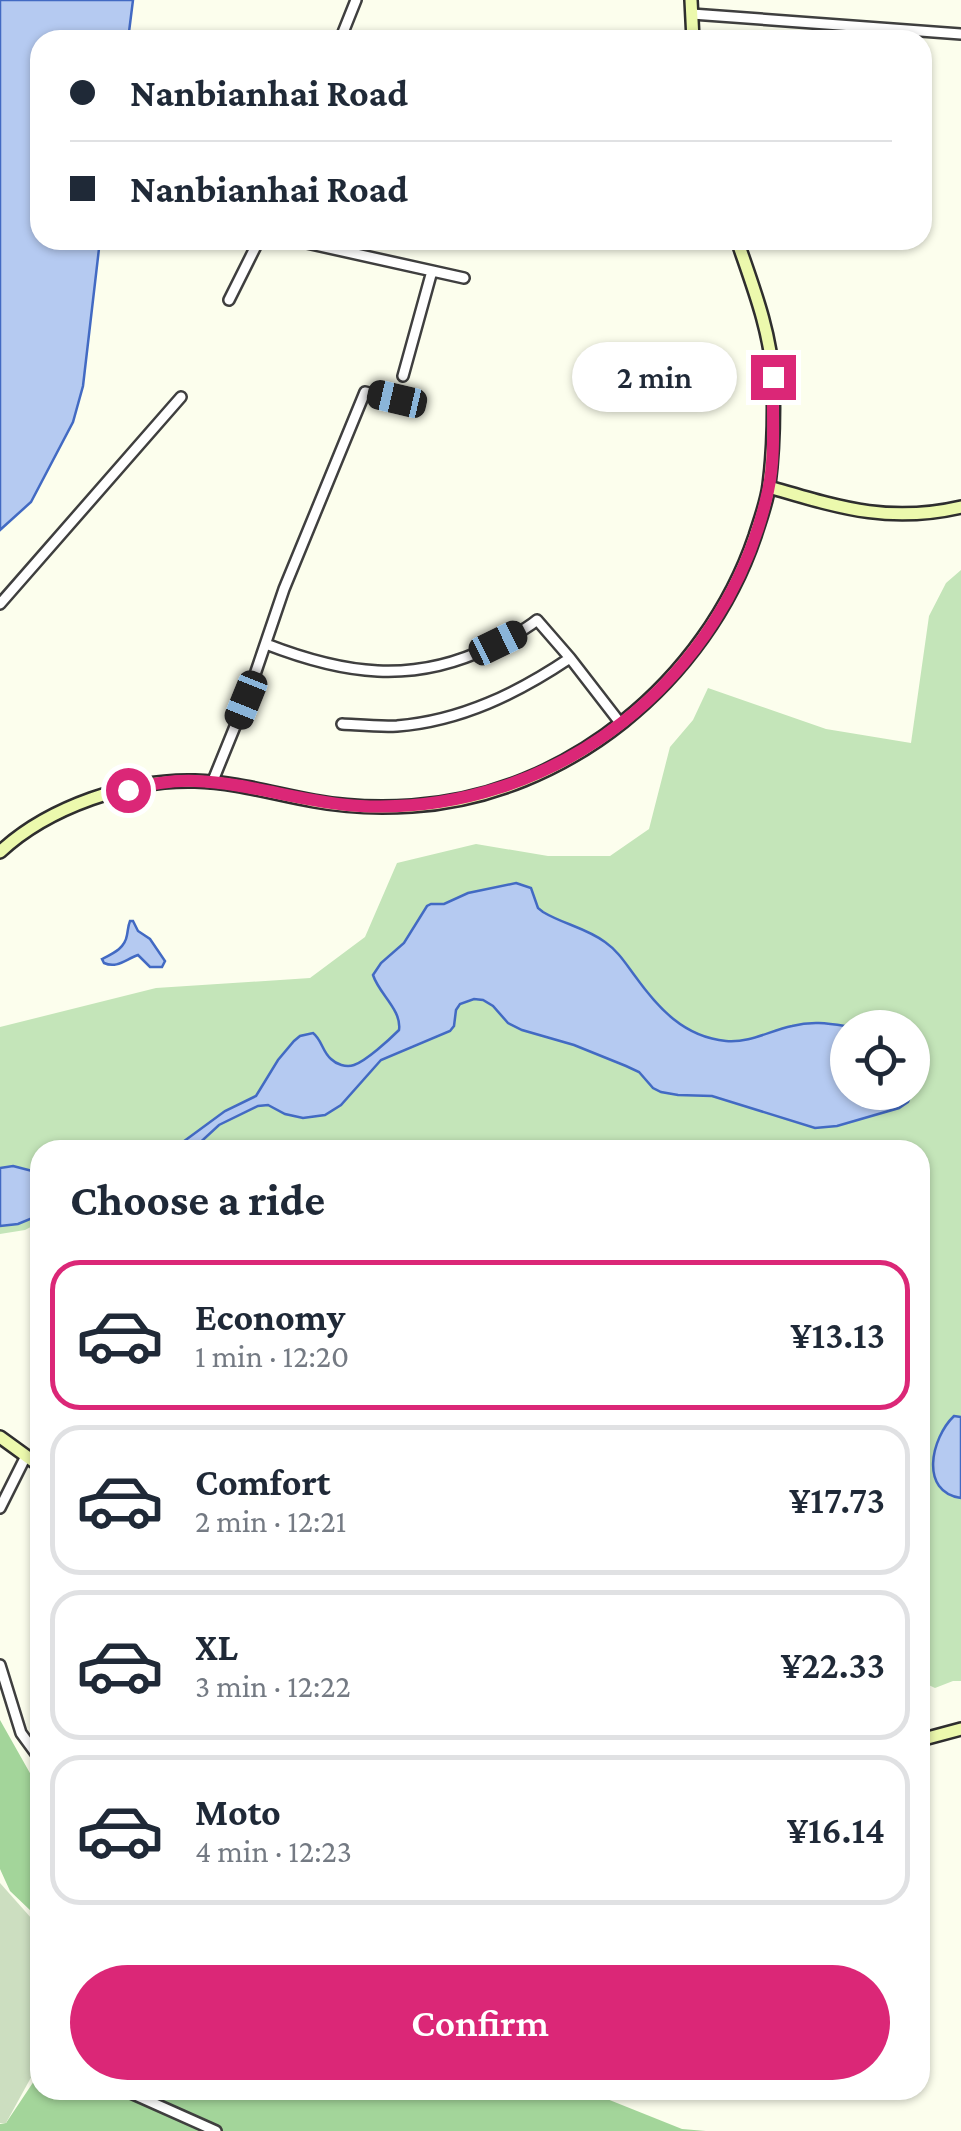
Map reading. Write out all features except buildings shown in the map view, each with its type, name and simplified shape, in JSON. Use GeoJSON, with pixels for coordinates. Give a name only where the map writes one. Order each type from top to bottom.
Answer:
{"type":"FeatureCollection","features":[{"type":"Feature","properties":{"kind":"street"},"geometry":{"type":"LineString","coordinates":[[344,30],[356,0]]}},
{"type":"Feature","properties":{"kind":"street"},"geometry":{"type":"LineString","coordinates":[[691,0],[693,30]]}},
{"type":"Feature","properties":{"kind":"street"},"geometry":{"type":"LineString","coordinates":[[692,14],[907,30]]}},
{"type":"Feature","properties":{"kind":"street"},"geometry":{"type":"LineString","coordinates":[[932,32],[961,34]]}},
{"type":"Feature","properties":{"kind":"street"},"geometry":{"type":"LineString","coordinates":[[229,300],[254,250]]}},
{"type":"Feature","properties":{"kind":"street"},"geometry":{"type":"LineString","coordinates":[[338,250],[464,278]]}},
{"type":"Feature","properties":{"kind":"street"},"geometry":{"type":"LineString","coordinates":[[0,852],[63,810],[100,796],[156,783],[196,781],[244,786],[317,802],[360,806],[412,806],[462,799],[546,770],[621,724],[686,662],[707,634],[746,562],[769,487],[773,377],[765,333],[740,250]]}},
{"type":"Feature","properties":{"kind":"street"},"geometry":{"type":"LineString","coordinates":[[403,376],[432,271]]}},
{"type":"Feature","properties":{"kind":"street"},"geometry":{"type":"LineString","coordinates":[[212,783],[249,692],[284,589],[365,392],[415,403]]}},
{"type":"Feature","properties":{"kind":"street"},"geometry":{"type":"LineString","coordinates":[[0,604],[180,397]]}},
{"type":"Feature","properties":{"kind":"street"},"geometry":{"type":"LineString","coordinates":[[769,487],[852,510],[890,515],[935,513],[961,507]]}},
{"type":"Feature","properties":{"kind":"street"},"geometry":{"type":"LineString","coordinates":[[266,644],[334,667],[402,672],[428,669],[475,654],[537,620],[621,724]]}},
{"type":"Feature","properties":{"kind":"street"},"geometry":{"type":"LineString","coordinates":[[342,724],[396,726],[470,711],[511,693],[570,658]]}},
{"type":"Feature","properties":{"kind":"street"},"geometry":{"type":"LineString","coordinates":[[0,1437],[30,1459]]}},
{"type":"Feature","properties":{"kind":"street"},"geometry":{"type":"LineString","coordinates":[[0,1508],[26,1456]]}},
{"type":"Feature","properties":{"kind":"street"},"geometry":{"type":"LineString","coordinates":[[0,1666],[22,1733],[30,1745]]}},
{"type":"Feature","properties":{"kind":"street"},"geometry":{"type":"LineString","coordinates":[[930,1738],[961,1730]]}},
{"type":"Feature","properties":{"kind":"street"},"geometry":{"type":"LineString","coordinates":[[146,2100],[216,2131]]}},
{"type":"Feature","properties":{"kind":"green space"},"geometry":{"type":"Polygon","coordinates":[[[961,570],[961,1681],[935,1688],[930,1686],[930,1140],[30,1140],[30,1227],[0,1234],[0,1027],[156,988],[310,978],[365,937],[397,863],[476,844],[548,856],[610,856],[649,829],[670,747],[693,720],[708,688],[826,729],[911,743],[929,616],[946,583],[961,570]]]}},
{"type":"Feature","properties":{"kind":"green space"},"geometry":{"type":"Polygon","coordinates":[[[0,1720],[30,1773],[30,1910],[10,1891],[0,1869],[0,1720]]]}},
{"type":"Feature","properties":{"kind":"green space"},"geometry":{"type":"Polygon","coordinates":[[[0,1883],[30,1917],[30,2079],[6,2123],[0,2123],[0,1883]]]}},
{"type":"Feature","properties":{"kind":"green space"},"geometry":{"type":"Polygon","coordinates":[[[30,2087],[30,2100],[610,2100],[682,2129],[706,2131],[0,2131],[0,2124],[6,2123],[30,2087]]]}},
{"type":"Feature","properties":{"kind":"water"},"geometry":{"type":"Polygon","coordinates":[[[0,0],[133,0],[129,30],[30,30],[30,250],[99,250],[83,386],[73,422],[31,502],[0,530],[0,0]]]}},
{"type":"Feature","properties":{"kind":"water"},"geometry":{"type":"Polygon","coordinates":[[[516,883],[531,888],[538,908],[610,946],[653,999],[673,1019],[697,1034],[735,1041],[806,1023],[830,1024],[830,1110],[892,1110],[837,1126],[815,1128],[712,1096],[661,1092],[639,1072],[574,1045],[522,1030],[508,1023],[493,1006],[474,999],[460,1004],[450,1031],[381,1060],[341,1105],[325,1115],[303,1118],[268,1105],[258,1106],[219,1125],[203,1140],[186,1140],[225,1111],[256,1096],[278,1060],[300,1036],[313,1033],[333,1061],[348,1066],[371,1055],[399,1030],[394,1009],[373,975],[404,943],[427,906],[444,904],[468,893],[516,883]]]}},
{"type":"Feature","properties":{"kind":"water"},"geometry":{"type":"Polygon","coordinates":[[[130,921],[150,939],[165,961],[162,967],[150,967],[138,955],[117,964],[104,963],[102,959],[126,940],[130,921]]]}},
{"type":"Feature","properties":{"kind":"water"},"geometry":{"type":"Polygon","coordinates":[[[13,1166],[30,1170],[30,1219],[0,1226],[0,1168],[13,1166]]]}},
{"type":"Feature","properties":{"kind":"water"},"geometry":{"type":"Polygon","coordinates":[[[954,1416],[961,1417],[961,1498],[948,1494],[934,1475],[939,1437],[954,1416]]]}},
{"type":"Feature","properties":{"kind":"route"},"geometry":{"type":"LineString","coordinates":[[128,790],[156,783],[196,781],[244,786],[317,802],[412,806],[462,799],[507,785],[578,753],[621,724],[686,662],[729,598],[746,562],[769,487],[773,377]]}}]}
